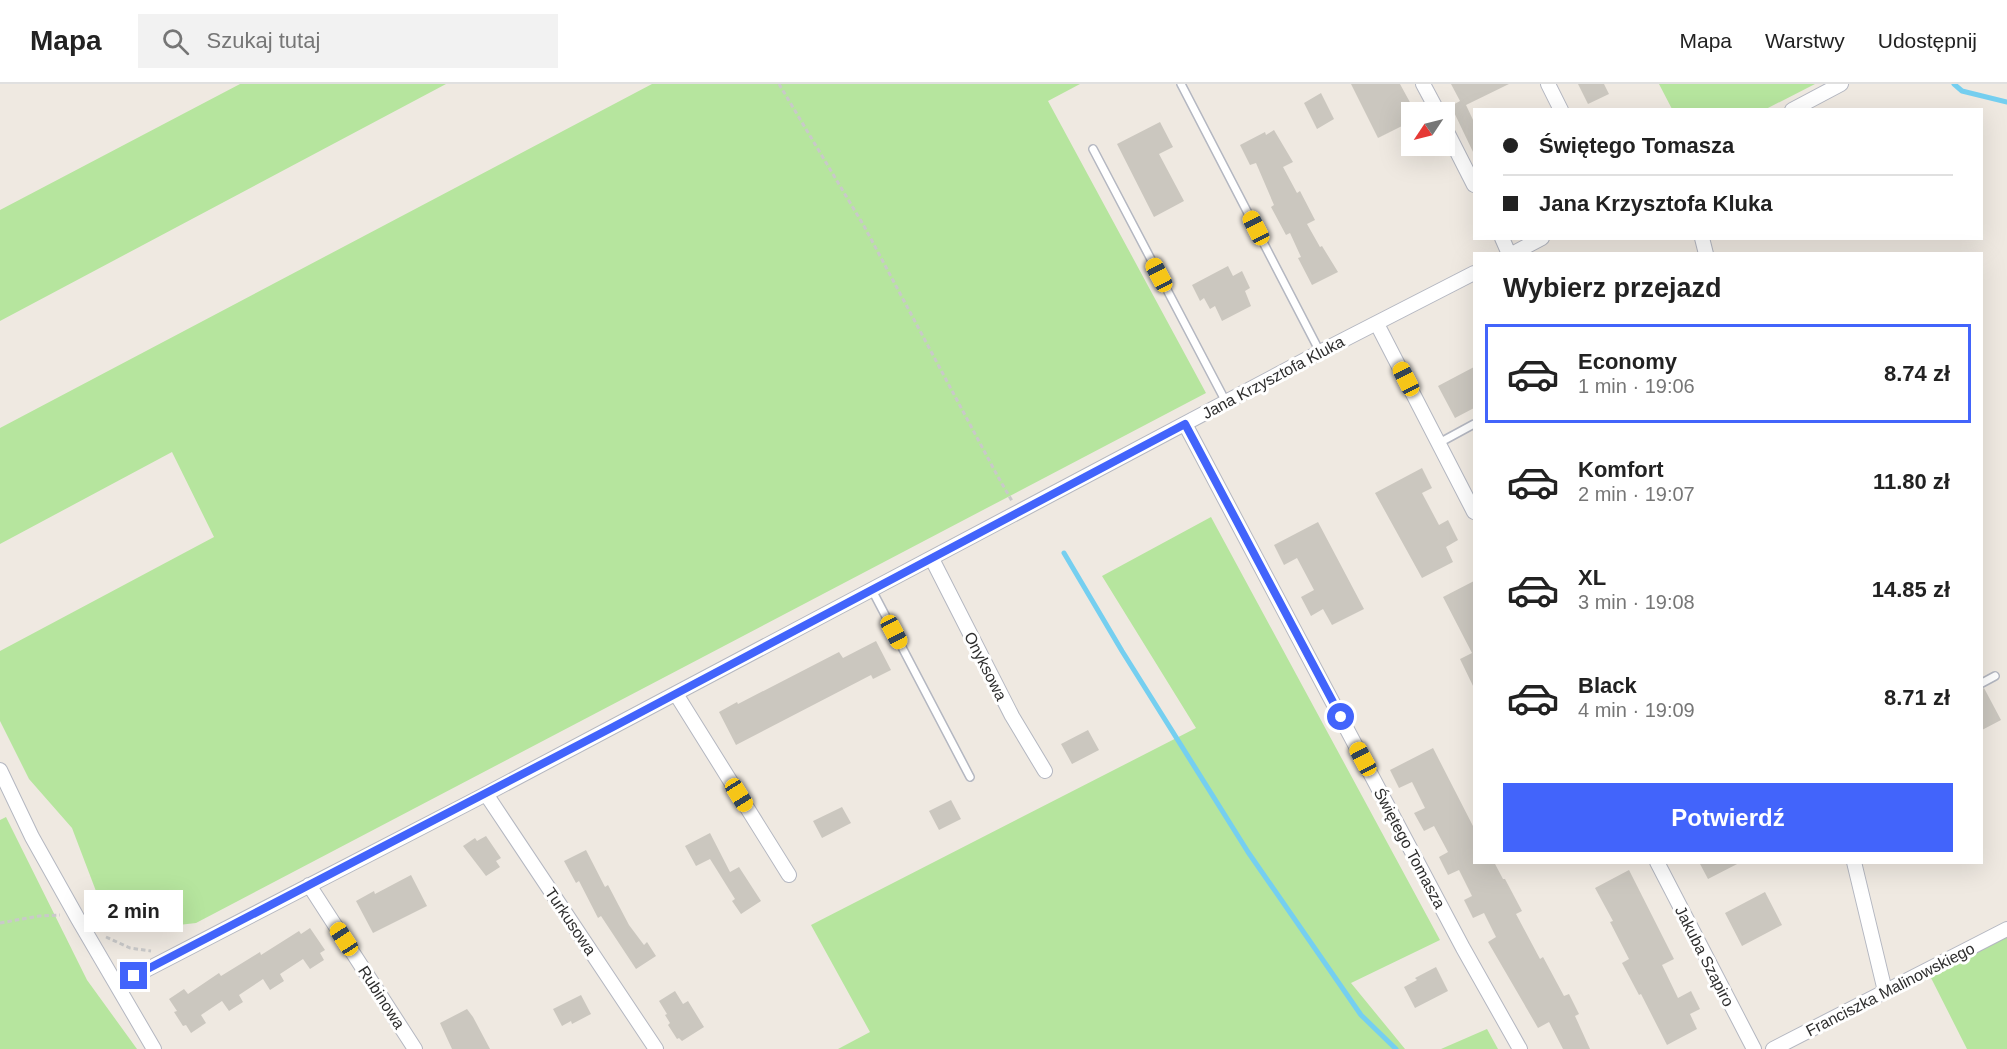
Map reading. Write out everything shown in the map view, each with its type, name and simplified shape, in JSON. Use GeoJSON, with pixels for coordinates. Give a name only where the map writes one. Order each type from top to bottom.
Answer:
{"type":"FeatureCollection","features":[{"type":"Feature","properties":{"kind":"street"},"geometry":{"type":"LineString","coordinates":[[1423,84],[1433,102]]}},
{"type":"Feature","properties":{"kind":"street"},"geometry":{"type":"LineString","coordinates":[[1548,84],[1560,108]]}},
{"type":"Feature","properties":{"kind":"street"},"geometry":{"type":"LineString","coordinates":[[1796,108],[1841,84]]}},
{"type":"Feature","properties":{"kind":"street"},"geometry":{"type":"LineString","coordinates":[[1455,148],[1473,183]]}},
{"type":"Feature","properties":{"kind":"street"},"geometry":{"type":"LineString","coordinates":[[1515,252],[1538,240]]}},
{"type":"Feature","properties":{"kind":"street","name":"Jana Krzysztofa Kluka"},"geometry":{"type":"LineString","coordinates":[[117,985],[486,794],[1320,352],[1473,274]]}},
{"type":"Feature","properties":{"kind":"street"},"geometry":{"type":"LineString","coordinates":[[1377,324],[1473,510]]}},
{"type":"Feature","properties":{"kind":"street","name":"Świętego Tomasza"},"geometry":{"type":"LineString","coordinates":[[1185,424],[1463,948],[1520,1049]]}},
{"type":"Feature","properties":{"kind":"street","name":"Onyksowa"},"geometry":{"type":"LineString","coordinates":[[932,559],[1012,716],[1045,771]]}},
{"type":"Feature","properties":{"kind":"street"},"geometry":{"type":"LineString","coordinates":[[676,694],[789,875]]}},
{"type":"Feature","properties":{"kind":"street"},"geometry":{"type":"LineString","coordinates":[[0,770],[33,837],[78,919],[154,1049]]}},
{"type":"Feature","properties":{"kind":"street","name":"Turkusowa"},"geometry":{"type":"LineString","coordinates":[[486,794],[656,1049]]}},
{"type":"Feature","properties":{"kind":"street","name":"Jakuba Szapiro"},"geometry":{"type":"LineString","coordinates":[[1658,864],[1754,1049]]}},
{"type":"Feature","properties":{"kind":"street"},"geometry":{"type":"LineString","coordinates":[[1854,864],[1885,991]]}},
{"type":"Feature","properties":{"kind":"street","name":"Rubinowa"},"geometry":{"type":"LineString","coordinates":[[309,885],[415,1049]]}},
{"type":"Feature","properties":{"kind":"street","name":"Franciszka Malinowskiego"},"geometry":{"type":"LineString","coordinates":[[1773,1049],[2007,929]]}},
{"type":"Feature","properties":{"kind":"lane"},"geometry":{"type":"LineString","coordinates":[[1181,84],[1320,352]]}},
{"type":"Feature","properties":{"kind":"lane"},"geometry":{"type":"LineString","coordinates":[[1093,148],[1226,402]]}},
{"type":"Feature","properties":{"kind":"lane"},"geometry":{"type":"LineString","coordinates":[[1438,443],[1473,425]]}},
{"type":"Feature","properties":{"kind":"lane"},"geometry":{"type":"LineString","coordinates":[[872,590],[970,777]]}},
{"type":"Feature","properties":{"kind":"lane"},"geometry":{"type":"LineString","coordinates":[[1983,682],[1995,676]]}},
{"type":"Feature","properties":{"kind":"path"},"geometry":{"type":"LineString","coordinates":[[780,84],[864,226],[1019,513]]}},
{"type":"Feature","properties":{"kind":"path"},"geometry":{"type":"LineString","coordinates":[[0,923],[39,916],[62,915],[78,919]]}},
{"type":"Feature","properties":{"kind":"path"},"geometry":{"type":"LineString","coordinates":[[102,933],[111,940],[130,948],[157,951]]}},
{"type":"Feature","properties":{"kind":"green space"},"geometry":{"type":"Polygon","coordinates":[[[240,84],[446,84],[0,321],[0,210],[240,84]]]}},
{"type":"Feature","properties":{"kind":"green space"},"geometry":{"type":"Polygon","coordinates":[[[652,84],[1080,84],[1048,101],[1206,393],[196,923],[144,929],[99,899],[72,828],[29,779],[0,721],[0,651],[214,537],[172,452],[0,544],[0,428],[652,84]]]}},
{"type":"Feature","properties":{"kind":"green space"},"geometry":{"type":"Polygon","coordinates":[[[1659,84],[1815,84],[1768,108],[1671,108],[1659,84]]]}},
{"type":"Feature","properties":{"kind":"green space"},"geometry":{"type":"Polygon","coordinates":[[[1211,517],[1440,940],[1351,983],[1405,1049],[838,1049],[870,1032],[811,925],[1196,728],[1102,576],[1211,517]]]}},
{"type":"Feature","properties":{"kind":"green space"},"geometry":{"type":"Polygon","coordinates":[[[6,817],[87,980],[137,1049],[0,1049],[0,820],[6,817]]]}},
{"type":"Feature","properties":{"kind":"green space"},"geometry":{"type":"Polygon","coordinates":[[[2007,929],[2007,1049],[1967,1049],[1927,970],[2007,929]]]}},
{"type":"Feature","properties":{"kind":"green space"},"geometry":{"type":"Polygon","coordinates":[[[1487,1029],[1498,1049],[1441,1049],[1487,1029]]]}},
{"type":"Feature","properties":{"kind":"building"},"geometry":{"type":"Polygon","coordinates":[[[1351,84],[1400,84],[1410,102],[1401,102],[1401,126],[1378,138],[1351,84]]]}},
{"type":"Feature","properties":{"kind":"building"},"geometry":{"type":"Polygon","coordinates":[[[1451,84],[1509,84],[1466,105],[1473,120],[1473,152],[1455,114],[1455,104],[1460,101],[1451,84]]]}},
{"type":"Feature","properties":{"kind":"building"},"geometry":{"type":"Polygon","coordinates":[[[1578,84],[1604,84],[1609,94],[1588,104],[1578,84]]]}},
{"type":"Feature","properties":{"kind":"building"},"geometry":{"type":"Polygon","coordinates":[[[1321,93],[1334,119],[1317,129],[1304,103],[1321,93]]]}},
{"type":"Feature","properties":{"kind":"building"},"geometry":{"type":"Polygon","coordinates":[[[1160,122],[1173,147],[1159,154],[1184,201],[1154,217],[1117,144],[1160,122]]]}},
{"type":"Feature","properties":{"kind":"building"},"geometry":{"type":"Polygon","coordinates":[[[1274,130],[1293,162],[1283,167],[1297,193],[1300,191],[1315,220],[1307,224],[1338,272],[1312,285],[1298,258],[1301,257],[1290,233],[1286,235],[1271,207],[1274,205],[1256,163],[1250,165],[1240,145],[1265,132],[1266,135],[1274,130]]]}},
{"type":"Feature","properties":{"kind":"building"},"geometry":{"type":"Polygon","coordinates":[[[1228,266],[1233,276],[1242,271],[1250,288],[1245,291],[1251,306],[1222,321],[1215,306],[1210,309],[1204,298],[1200,301],[1192,285],[1228,266]]]}},
{"type":"Feature","properties":{"kind":"building"},"geometry":{"type":"Polygon","coordinates":[[[1473,368],[1473,409],[1455,418],[1438,386],[1473,368]]]}},
{"type":"Feature","properties":{"kind":"building"},"geometry":{"type":"Polygon","coordinates":[[[1422,468],[1432,488],[1422,493],[1439,525],[1448,520],[1458,540],[1446,547],[1453,562],[1422,578],[1375,493],[1422,468]]]}},
{"type":"Feature","properties":{"kind":"building"},"geometry":{"type":"Polygon","coordinates":[[[1318,522],[1364,609],[1332,625],[1323,609],[1311,616],[1301,597],[1314,590],[1297,558],[1284,565],[1274,545],[1318,522]]]}},
{"type":"Feature","properties":{"kind":"building"},"geometry":{"type":"Polygon","coordinates":[[[1473,582],[1473,686],[1460,659],[1472,653],[1443,597],[1473,582]]]}},
{"type":"Feature","properties":{"kind":"building"},"geometry":{"type":"Polygon","coordinates":[[[876,641],[891,670],[873,679],[871,675],[736,745],[719,712],[839,652],[843,658],[876,641]]]}},
{"type":"Feature","properties":{"kind":"building"},"geometry":{"type":"Polygon","coordinates":[[[1983,688],[2001,720],[1983,729],[1983,688]]]}},
{"type":"Feature","properties":{"kind":"building"},"geometry":{"type":"Polygon","coordinates":[[[1088,730],[1099,750],[1072,764],[1061,744],[1088,730]]]}},
{"type":"Feature","properties":{"kind":"building"},"geometry":{"type":"Polygon","coordinates":[[[1433,748],[1473,826],[1473,864],[1495,864],[1505,879],[1522,911],[1516,914],[1540,959],[1543,957],[1564,996],[1569,994],[1579,1014],[1575,1016],[1590,1049],[1563,1049],[1549,1022],[1538,1028],[1488,942],[1496,937],[1484,913],[1473,918],[1464,900],[1472,896],[1459,870],[1448,875],[1439,857],[1448,852],[1434,826],[1424,831],[1414,813],[1425,808],[1412,782],[1399,788],[1390,770],[1433,748]]]}},
{"type":"Feature","properties":{"kind":"building"},"geometry":{"type":"Polygon","coordinates":[[[951,800],[961,819],[939,830],[929,811],[951,800]]]}},
{"type":"Feature","properties":{"kind":"building"},"geometry":{"type":"Polygon","coordinates":[[[842,807],[851,823],[822,838],[813,821],[842,807]]]}},
{"type":"Feature","properties":{"kind":"building"},"geometry":{"type":"Polygon","coordinates":[[[710,833],[730,872],[739,867],[761,901],[741,914],[732,901],[735,899],[710,859],[696,866],[685,846],[710,833]]]}},
{"type":"Feature","properties":{"kind":"building"},"geometry":{"type":"Polygon","coordinates":[[[486,836],[501,858],[496,861],[500,867],[486,876],[463,846],[475,838],[477,841],[486,836]]]}},
{"type":"Feature","properties":{"kind":"building"},"geometry":{"type":"Polygon","coordinates":[[[586,850],[605,887],[608,885],[629,925],[644,945],[647,942],[656,956],[636,969],[601,916],[598,918],[579,881],[576,883],[564,861],[586,850]]]}},
{"type":"Feature","properties":{"kind":"building"},"geometry":{"type":"Polygon","coordinates":[[[1700,864],[1737,864],[1708,879],[1700,864]]]}},
{"type":"Feature","properties":{"kind":"building"},"geometry":{"type":"Polygon","coordinates":[[[1629,870],[1674,959],[1662,965],[1678,998],[1691,991],[1700,1009],[1690,1014],[1697,1029],[1667,1045],[1622,963],[1629,959],[1610,922],[1613,921],[1595,888],[1629,870]]]}},
{"type":"Feature","properties":{"kind":"building"},"geometry":{"type":"Polygon","coordinates":[[[411,875],[427,906],[373,933],[356,901],[411,875]]]}},
{"type":"Feature","properties":{"kind":"building"},"geometry":{"type":"Polygon","coordinates":[[[1765,892],[1782,925],[1742,946],[1725,913],[1765,892]]]}},
{"type":"Feature","properties":{"kind":"building"},"geometry":{"type":"Polygon","coordinates":[[[310,928],[325,950],[320,953],[324,960],[310,969],[303,959],[280,974],[284,981],[270,990],[263,979],[239,995],[243,1002],[229,1011],[222,1001],[201,1015],[206,1023],[191,1033],[186,1025],[183,1026],[169,999],[184,989],[188,994],[219,973],[221,976],[260,952],[261,955],[299,931],[301,934],[310,928]]]}},
{"type":"Feature","properties":{"kind":"building"},"geometry":{"type":"Polygon","coordinates":[[[1436,967],[1448,991],[1415,1008],[1404,987],[1417,980],[1415,978],[1436,967]]]}},
{"type":"Feature","properties":{"kind":"building"},"geometry":{"type":"Polygon","coordinates":[[[675,991],[683,1004],[688,1001],[704,1027],[682,1041],[677,1039],[668,1025],[670,1023],[665,1015],[667,1014],[659,1001],[675,991]]]}},
{"type":"Feature","properties":{"kind":"building"},"geometry":{"type":"Polygon","coordinates":[[[581,995],[591,1014],[572,1024],[571,1021],[562,1026],[553,1009],[581,995]]]}},
{"type":"Feature","properties":{"kind":"building"},"geometry":{"type":"Polygon","coordinates":[[[467,1009],[490,1049],[452,1049],[440,1023],[467,1009]]]}},
{"type":"Feature","properties":{"kind":"waterway"},"geometry":{"type":"LineString","coordinates":[[1954,84],[1962,91],[2007,102]]}},
{"type":"Feature","properties":{"kind":"waterway"},"geometry":{"type":"LineString","coordinates":[[1064,553],[1122,651],[1248,852],[1361,1015],[1396,1049]]}},
{"type":"Feature","properties":{"kind":"route"},"geometry":{"type":"LineString","coordinates":[[134,976],[486,794],[1185,424],[1341,717]]}}]}
